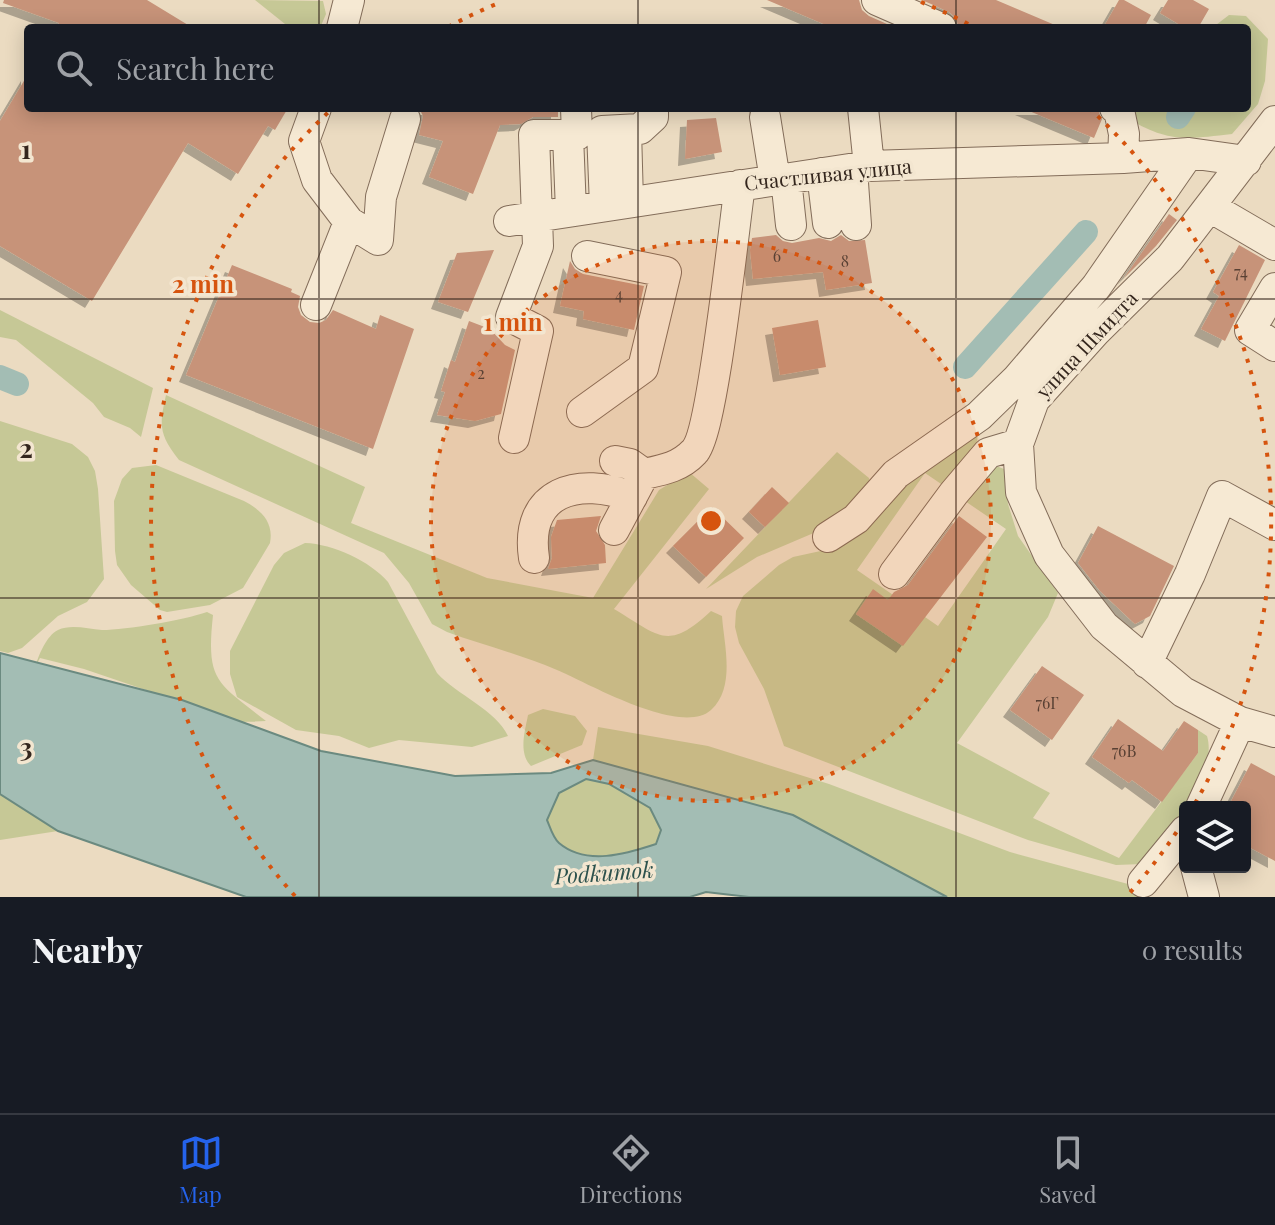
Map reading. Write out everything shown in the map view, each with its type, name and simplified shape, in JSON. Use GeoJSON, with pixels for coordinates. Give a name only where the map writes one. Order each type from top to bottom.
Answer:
{"type":"FeatureCollection","features":[{"type":"Feature","properties":{"kind":"street"},"geometry":{"type":"LineString","coordinates":[[343,24],[349,0]]}},
{"type":"Feature","properties":{"kind":"street"},"geometry":{"type":"LineString","coordinates":[[877,0],[932,24]]}},
{"type":"Feature","properties":{"kind":"street"},"geometry":{"type":"LineString","coordinates":[[315,112],[304,141],[317,180],[349,222],[378,240],[381,197],[405,119]]}},
{"type":"Feature","properties":{"kind":"street"},"geometry":{"type":"LineString","coordinates":[[582,412],[643,368],[666,272],[586,259],[626,130],[640,129],[653,117],[653,112]]}},
{"type":"Feature","properties":{"kind":"street"},"geometry":{"type":"LineString","coordinates":[[842,224],[848,169],[862,112]]}},
{"type":"Feature","properties":{"kind":"street"},"geometry":{"type":"LineString","coordinates":[[1119,112],[1124,134],[1123,158]]}},
{"type":"Feature","properties":{"kind":"street"},"geometry":{"type":"LineString","coordinates":[[765,117],[791,225]]}},
{"type":"Feature","properties":{"kind":"street"},"geometry":{"type":"LineString","coordinates":[[514,438],[538,331],[511,317],[538,246],[522,219],[533,129],[572,121],[600,207]]}},
{"type":"Feature","properties":{"kind":"street","name":"улица Шмидта"},"geometry":{"type":"LineString","coordinates":[[1275,121],[1170,258],[1096,331],[1034,400],[1018,444],[1021,492],[1049,555],[1104,626],[1183,692],[1240,722],[1275,732]]}},
{"type":"Feature","properties":{"kind":"street"},"geometry":{"type":"LineString","coordinates":[[828,537],[856,519],[896,474],[979,416],[1017,379],[1096,287],[1189,153]]}},
{"type":"Feature","properties":{"kind":"street","name":"Счастливая улица"},"geometry":{"type":"LineString","coordinates":[[522,219],[600,207],[724,178],[780,180],[848,169],[1189,153],[1246,161]]}},
{"type":"Feature","properties":{"kind":"street"},"geometry":{"type":"LineString","coordinates":[[534,558],[531,536],[536,519],[543,506],[554,497],[591,487],[611,489],[638,485],[675,467],[697,451],[709,414],[724,178]]}},
{"type":"Feature","properties":{"kind":"street"},"geometry":{"type":"LineString","coordinates":[[1210,207],[1275,245]]}},
{"type":"Feature","properties":{"kind":"street"},"geometry":{"type":"LineString","coordinates":[[316,305],[349,222]]}},
{"type":"Feature","properties":{"kind":"street"},"geometry":{"type":"LineString","coordinates":[[1275,288],[1250,330],[1275,346]]}},
{"type":"Feature","properties":{"kind":"street"},"geometry":{"type":"LineString","coordinates":[[894,574],[988,453],[1018,444]]}},
{"type":"Feature","properties":{"kind":"street"},"geometry":{"type":"LineString","coordinates":[[614,530],[638,485],[630,464],[615,461]]}},
{"type":"Feature","properties":{"kind":"street"},"geometry":{"type":"LineString","coordinates":[[1147,663],[1190,574],[1222,496],[1275,525]]}},
{"type":"Feature","properties":{"kind":"street"},"geometry":{"type":"LineString","coordinates":[[1204,801],[1240,722]]}},
{"type":"Feature","properties":{"kind":"street"},"geometry":{"type":"LineString","coordinates":[[1143,882],[1179,838]]}},
{"type":"Feature","properties":{"kind":"street"},"geometry":{"type":"LineString","coordinates":[[1198,873],[1204,897]]}},
{"type":"Feature","properties":{"kind":"green space"},"geometry":{"type":"Polygon","coordinates":[[[255,0],[323,1],[326,14],[322,24],[285,24],[255,0]]]}},
{"type":"Feature","properties":{"kind":"green space"},"geometry":{"type":"Polygon","coordinates":[[[1229,15],[1246,16],[1268,39],[1265,81],[1258,104],[1232,134],[1167,136],[1129,119],[1128,112],[1251,112],[1251,24],[1217,24],[1229,15]]]}},
{"type":"Feature","properties":{"kind":"green space"},"geometry":{"type":"Polygon","coordinates":[[[0,310],[153,388],[141,437],[130,428],[104,417],[93,403],[16,340],[0,337],[0,310]]]}},
{"type":"Feature","properties":{"kind":"green space"},"geometry":{"type":"Polygon","coordinates":[[[166,395],[365,487],[351,523],[487,578],[593,598],[659,490],[689,472],[709,489],[614,609],[663,636],[684,632],[711,611],[722,616],[727,665],[724,690],[719,701],[711,710],[697,717],[657,713],[544,665],[432,624],[409,583],[384,553],[179,460],[162,429],[166,395]]]}},
{"type":"Feature","properties":{"kind":"green space"},"geometry":{"type":"Polygon","coordinates":[[[0,421],[72,444],[88,457],[95,471],[98,489],[104,579],[87,602],[58,616],[22,648],[8,653],[0,651],[0,421]]]}},
{"type":"Feature","properties":{"kind":"green space"},"geometry":{"type":"Polygon","coordinates":[[[977,434],[978,450],[947,488],[925,473],[857,570],[938,626],[1006,529],[962,499],[991,464],[1004,469],[1008,504],[1018,536],[1058,593],[1048,617],[957,743],[1050,793],[1033,818],[1119,858],[1198,753],[1198,730],[1207,736],[1207,763],[1192,801],[1179,801],[1179,824],[1142,864],[1116,865],[1028,840],[784,746],[764,689],[739,643],[735,627],[736,611],[743,596],[779,565],[793,557],[839,547],[901,480],[977,434]]]}},
{"type":"Feature","properties":{"kind":"green space"},"geometry":{"type":"Polygon","coordinates":[[[837,452],[869,478],[871,487],[847,514],[816,532],[757,557],[706,589],[837,452]]]}},
{"type":"Feature","properties":{"kind":"green space"},"geometry":{"type":"Polygon","coordinates":[[[156,465],[244,501],[265,518],[270,529],[270,543],[243,588],[210,605],[167,612],[160,610],[131,585],[117,565],[114,501],[122,479],[132,468],[156,465]]]}},
{"type":"Feature","properties":{"kind":"green space"},"geometry":{"type":"Polygon","coordinates":[[[305,543],[339,550],[380,574],[388,582],[437,673],[486,711],[508,736],[472,747],[399,740],[369,748],[339,736],[296,730],[237,697],[230,674],[230,651],[274,565],[284,553],[305,543]]]}},
{"type":"Feature","properties":{"kind":"green space"},"geometry":{"type":"Polygon","coordinates":[[[207,612],[213,615],[211,654],[218,678],[225,688],[266,721],[240,722],[84,669],[40,658],[35,667],[47,641],[63,628],[125,628],[207,612]]]}},
{"type":"Feature","properties":{"kind":"green space"},"geometry":{"type":"Polygon","coordinates":[[[543,709],[575,716],[587,731],[582,745],[531,766],[524,748],[528,715],[543,709]]]}},
{"type":"Feature","properties":{"kind":"green space"},"geometry":{"type":"Polygon","coordinates":[[[598,727],[708,746],[829,784],[1010,852],[1128,884],[1141,897],[947,897],[793,815],[593,760],[598,727]]]}},
{"type":"Feature","properties":{"kind":"green space"},"geometry":{"type":"Polygon","coordinates":[[[587,779],[609,784],[651,808],[661,830],[656,844],[619,854],[594,856],[570,850],[559,843],[547,820],[559,793],[587,779]]]}},
{"type":"Feature","properties":{"kind":"green space"},"geometry":{"type":"Polygon","coordinates":[[[0,794],[58,831],[0,840],[0,794]]]}},
{"type":"Feature","properties":{"kind":"water","name":"Podkumok"},"geometry":{"type":"Polygon","coordinates":[[[0,653],[182,700],[321,751],[455,776],[551,773],[593,760],[793,815],[947,897],[749,897],[706,892],[690,897],[246,897],[58,831],[0,794],[0,653]],[[586,779],[559,793],[547,820],[559,843],[570,850],[594,856],[619,854],[656,844],[661,830],[650,808],[609,784],[586,779]]]}},
{"type":"Feature","properties":{"kind":"building"},"geometry":{"type":"Polygon","coordinates":[[[4,0],[147,0],[186,24],[58,24],[3,3],[4,0]]]}},
{"type":"Feature","properties":{"kind":"building"},"geometry":{"type":"Polygon","coordinates":[[[767,0],[859,0],[862,10],[869,16],[887,24],[824,24],[767,0]]]}},
{"type":"Feature","properties":{"kind":"building"},"geometry":{"type":"Polygon","coordinates":[[[922,0],[996,0],[1053,24],[958,24],[949,12],[922,0]]]}},
{"type":"Feature","properties":{"kind":"building"},"geometry":{"type":"Polygon","coordinates":[[[1119,0],[1151,15],[1146,24],[1105,24],[1119,0]]]}},
{"type":"Feature","properties":{"kind":"building"},"geometry":{"type":"Polygon","coordinates":[[[1168,0],[1193,0],[1209,9],[1200,24],[1178,24],[1160,13],[1168,0]]]}},
{"type":"Feature","properties":{"kind":"building"},"geometry":{"type":"Polygon","coordinates":[[[24,81],[24,112],[286,112],[275,130],[268,126],[238,174],[188,143],[92,301],[0,246],[0,121],[24,81]]]}},
{"type":"Feature","properties":{"kind":"building"},"geometry":{"type":"Polygon","coordinates":[[[421,112],[558,112],[558,117],[533,117],[521,124],[500,125],[473,194],[429,177],[443,141],[419,135],[421,112]]]}},
{"type":"Feature","properties":{"kind":"building"},"geometry":{"type":"Polygon","coordinates":[[[1032,112],[1099,112],[1102,119],[1094,138],[1032,112]]]}},
{"type":"Feature","properties":{"kind":"building"},"geometry":{"type":"Polygon","coordinates":[[[716,118],[722,152],[685,159],[687,120],[716,118]]]}},
{"type":"Feature","properties":{"kind":"building"},"geometry":{"type":"Polygon","coordinates":[[[1169,214],[1177,220],[1124,278],[1169,214]]]}},
{"type":"Feature","properties":{"kind":"building"},"geometry":{"type":"Polygon","coordinates":[[[776,235],[792,243],[819,238],[831,241],[841,235],[849,241],[865,240],[872,283],[826,290],[823,272],[753,279],[752,238],[776,235]]]}},
{"type":"Feature","properties":{"kind":"building"},"geometry":{"type":"Polygon","coordinates":[[[1239,245],[1265,260],[1225,341],[1201,329],[1219,296],[1213,292],[1239,245]]]}},
{"type":"Feature","properties":{"kind":"building"},"geometry":{"type":"Polygon","coordinates":[[[494,250],[468,312],[438,302],[457,253],[494,250]]]}},
{"type":"Feature","properties":{"kind":"building"},"geometry":{"type":"Polygon","coordinates":[[[570,261],[583,274],[644,286],[634,330],[583,319],[584,311],[560,306],[570,261]]]}},
{"type":"Feature","properties":{"kind":"building"},"geometry":{"type":"Polygon","coordinates":[[[232,265],[292,289],[291,292],[300,296],[298,307],[301,315],[310,322],[326,320],[333,310],[376,329],[380,315],[414,329],[373,449],[186,375],[232,265]]]}},
{"type":"Feature","properties":{"kind":"building"},"geometry":{"type":"Polygon","coordinates":[[[818,320],[826,367],[780,375],[772,328],[818,320]]]}},
{"type":"Feature","properties":{"kind":"building"},"geometry":{"type":"Polygon","coordinates":[[[469,321],[490,329],[505,345],[515,350],[501,414],[475,421],[437,415],[451,360],[455,362],[469,321]]]}},
{"type":"Feature","properties":{"kind":"building"},"geometry":{"type":"Polygon","coordinates":[[[772,487],[789,503],[765,527],[749,512],[772,487]]]}},
{"type":"Feature","properties":{"kind":"building"},"geometry":{"type":"Polygon","coordinates":[[[712,507],[744,538],[706,577],[673,546],[712,507]]]}},
{"type":"Feature","properties":{"kind":"building"},"geometry":{"type":"Polygon","coordinates":[[[601,516],[596,531],[605,545],[606,563],[548,569],[552,558],[551,537],[557,520],[601,516]]]}},
{"type":"Feature","properties":{"kind":"building"},"geometry":{"type":"Polygon","coordinates":[[[959,516],[987,537],[903,646],[856,614],[873,589],[888,600],[894,592],[908,585],[959,516]]]}},
{"type":"Feature","properties":{"kind":"building"},"geometry":{"type":"Polygon","coordinates":[[[1098,526],[1174,566],[1150,616],[1135,624],[1100,591],[1078,563],[1098,526]]]}},
{"type":"Feature","properties":{"kind":"building"},"geometry":{"type":"Polygon","coordinates":[[[1042,666],[1084,695],[1052,740],[1010,710],[1042,666]]]}},
{"type":"Feature","properties":{"kind":"building"},"geometry":{"type":"Polygon","coordinates":[[[1118,719],[1163,751],[1184,721],[1198,730],[1198,753],[1162,802],[1092,757],[1118,719]]]}},
{"type":"Feature","properties":{"kind":"building"},"geometry":{"type":"Polygon","coordinates":[[[1251,763],[1275,776],[1275,861],[1251,848],[1251,801],[1231,801],[1251,763]]]}},
{"type":"Feature","properties":{"kind":"waterway"},"geometry":{"type":"LineString","coordinates":[[1178,117],[1181,112]]}},
{"type":"Feature","properties":{"kind":"waterway"},"geometry":{"type":"LineString","coordinates":[[965,367],[1086,232]]}},
{"type":"Feature","properties":{"kind":"waterway"},"geometry":{"type":"LineString","coordinates":[[0,377],[17,384]]}}]}
